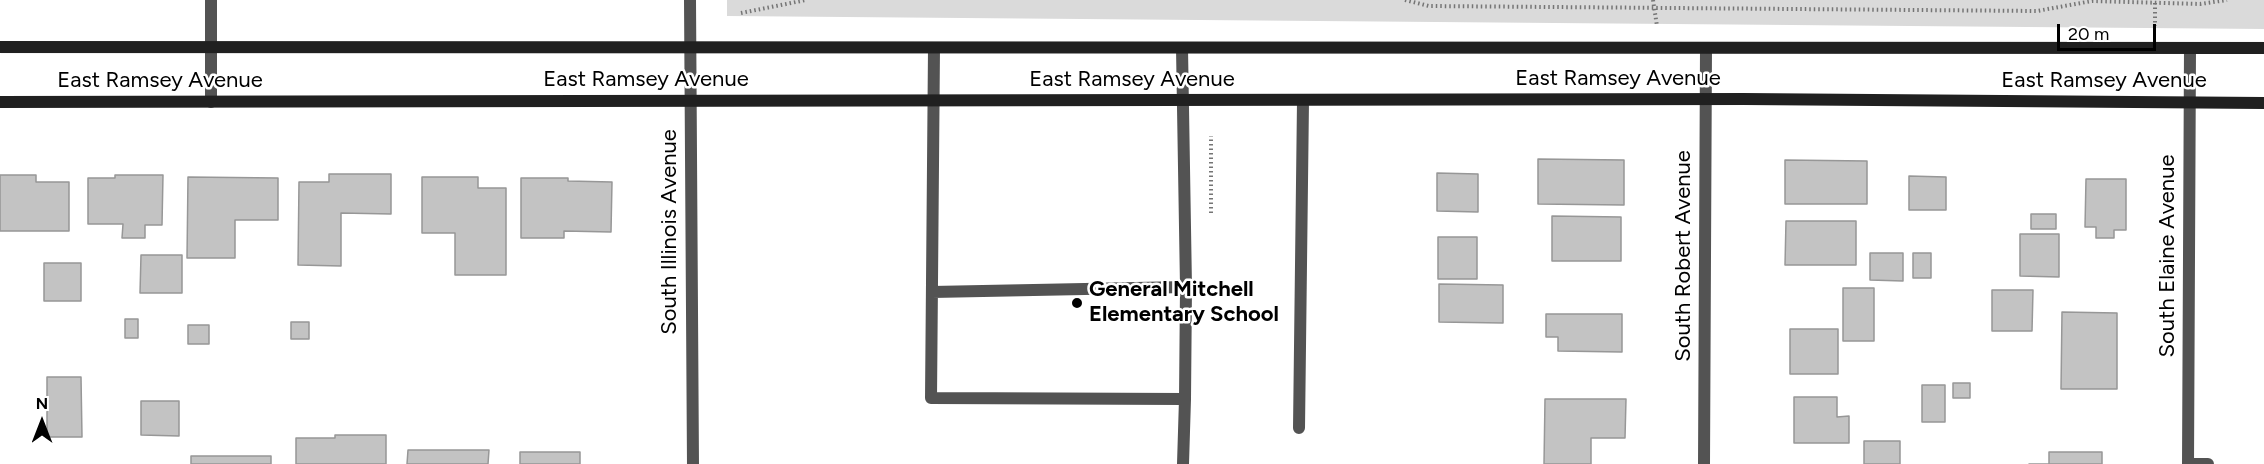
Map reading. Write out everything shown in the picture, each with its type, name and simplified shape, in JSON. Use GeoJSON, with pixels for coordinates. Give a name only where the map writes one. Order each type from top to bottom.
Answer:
{"type":"FeatureCollection","features":[{"type":"Feature","properties":{"kind":"street"},"geometry":{"type":"LineString","coordinates":[[211,0],[211,102]]}},
{"type":"Feature","properties":{"kind":"street","name":"South Illinois Avenue"},"geometry":{"type":"LineString","coordinates":[[690,0],[693,464]]}},
{"type":"Feature","properties":{"kind":"street","name":"East Ramsey Avenue"},"geometry":{"type":"LineString","coordinates":[[0,47],[2264,48]]}},
{"type":"Feature","properties":{"kind":"street"},"geometry":{"type":"LineString","coordinates":[[934,48],[931,398],[1185,399]]}},
{"type":"Feature","properties":{"kind":"street"},"geometry":{"type":"LineString","coordinates":[[1182,48],[1186,287],[1183,464]]}},
{"type":"Feature","properties":{"kind":"street","name":"South Robert Avenue"},"geometry":{"type":"LineString","coordinates":[[1704,464],[1706,48]]}},
{"type":"Feature","properties":{"kind":"street","name":"South Elaine Avenue"},"geometry":{"type":"LineString","coordinates":[[2188,464],[2190,48]]}},
{"type":"Feature","properties":{"kind":"street","name":"East Ramsey Avenue"},"geometry":{"type":"LineString","coordinates":[[0,102],[1706,99],[2264,103]]}},
{"type":"Feature","properties":{"kind":"street"},"geometry":{"type":"LineString","coordinates":[[1299,428],[1303,100]]}},
{"type":"Feature","properties":{"kind":"street"},"geometry":{"type":"LineString","coordinates":[[932,292],[1186,287]]}},
{"type":"Feature","properties":{"kind":"street"},"geometry":{"type":"LineString","coordinates":[[2188,464],[2208,464]]}},
{"type":"Feature","properties":{"kind":"path"},"geometry":{"type":"LineString","coordinates":[[741,13],[806,0]]}},
{"type":"Feature","properties":{"kind":"path"},"geometry":{"type":"LineString","coordinates":[[1405,0],[1429,6],[2037,11],[2091,1],[2200,3],[2227,0]]}},
{"type":"Feature","properties":{"kind":"shaded area"},"geometry":{"type":"Polygon","coordinates":[[[727,0],[2264,0],[2264,29],[727,16],[727,0]]]}},
{"type":"Feature","properties":{"kind":"building"},"geometry":{"type":"Polygon","coordinates":[[[1538,159],[1624,160],[1624,205],[1538,204],[1538,159]]]}},
{"type":"Feature","properties":{"kind":"building"},"geometry":{"type":"Polygon","coordinates":[[[1785,160],[1867,161],[1867,204],[1785,204],[1785,160]]]}},
{"type":"Feature","properties":{"kind":"building"},"geometry":{"type":"Polygon","coordinates":[[[1437,173],[1478,174],[1478,212],[1437,211],[1437,173]]]}},
{"type":"Feature","properties":{"kind":"building"},"geometry":{"type":"Polygon","coordinates":[[[329,174],[391,174],[391,214],[341,213],[341,266],[298,265],[299,182],[329,182],[329,174]]]}},
{"type":"Feature","properties":{"kind":"building"},"geometry":{"type":"Polygon","coordinates":[[[0,175],[36,175],[36,182],[69,182],[69,231],[0,231],[0,175]]]}},
{"type":"Feature","properties":{"kind":"building"},"geometry":{"type":"Polygon","coordinates":[[[115,175],[163,175],[162,225],[145,225],[145,238],[122,238],[123,224],[88,224],[88,178],[115,178],[115,175]]]}},
{"type":"Feature","properties":{"kind":"building"},"geometry":{"type":"Polygon","coordinates":[[[1909,176],[1946,177],[1946,210],[1909,210],[1909,176]]]}},
{"type":"Feature","properties":{"kind":"building"},"geometry":{"type":"Polygon","coordinates":[[[188,177],[278,178],[278,220],[235,220],[235,258],[187,258],[188,177]]]}},
{"type":"Feature","properties":{"kind":"building"},"geometry":{"type":"Polygon","coordinates":[[[422,177],[478,177],[478,188],[506,188],[506,275],[455,275],[455,233],[422,233],[422,177]]]}},
{"type":"Feature","properties":{"kind":"building"},"geometry":{"type":"Polygon","coordinates":[[[521,178],[568,178],[568,181],[612,182],[611,232],[564,231],[564,238],[521,238],[521,178]]]}},
{"type":"Feature","properties":{"kind":"building"},"geometry":{"type":"Polygon","coordinates":[[[2086,179],[2126,179],[2126,230],[2114,230],[2114,238],[2096,238],[2096,227],[2085,227],[2086,179]]]}},
{"type":"Feature","properties":{"kind":"building"},"geometry":{"type":"Polygon","coordinates":[[[2031,214],[2056,214],[2056,229],[2031,229],[2031,214]]]}},
{"type":"Feature","properties":{"kind":"building"},"geometry":{"type":"Polygon","coordinates":[[[1552,216],[1621,217],[1621,261],[1552,261],[1552,216]]]}},
{"type":"Feature","properties":{"kind":"building"},"geometry":{"type":"Polygon","coordinates":[[[1786,221],[1856,221],[1856,265],[1785,265],[1786,221]]]}},
{"type":"Feature","properties":{"kind":"building"},"geometry":{"type":"Polygon","coordinates":[[[2020,234],[2059,234],[2059,277],[2020,276],[2020,234]]]}},
{"type":"Feature","properties":{"kind":"building"},"geometry":{"type":"Polygon","coordinates":[[[1438,237],[1477,237],[1477,279],[1438,279],[1438,237]]]}},
{"type":"Feature","properties":{"kind":"building"},"geometry":{"type":"Polygon","coordinates":[[[1870,253],[1903,253],[1903,281],[1870,280],[1870,253]]]}},
{"type":"Feature","properties":{"kind":"building"},"geometry":{"type":"Polygon","coordinates":[[[1913,253],[1931,253],[1931,278],[1913,278],[1913,253]]]}},
{"type":"Feature","properties":{"kind":"building"},"geometry":{"type":"Polygon","coordinates":[[[141,255],[182,255],[182,293],[140,293],[141,255]]]}},
{"type":"Feature","properties":{"kind":"building"},"geometry":{"type":"Polygon","coordinates":[[[44,263],[81,263],[81,301],[44,301],[44,263]]]}},
{"type":"Feature","properties":{"kind":"building"},"geometry":{"type":"Polygon","coordinates":[[[1439,284],[1503,285],[1503,323],[1439,322],[1439,284]]]}},
{"type":"Feature","properties":{"kind":"building"},"geometry":{"type":"Polygon","coordinates":[[[1843,288],[1874,288],[1874,341],[1843,341],[1843,288]]]}},
{"type":"Feature","properties":{"kind":"building"},"geometry":{"type":"Polygon","coordinates":[[[1992,290],[2033,290],[2032,331],[1992,331],[1992,290]]]}},
{"type":"Feature","properties":{"kind":"building"},"geometry":{"type":"Polygon","coordinates":[[[2062,312],[2117,313],[2117,389],[2061,389],[2062,312]]]}},
{"type":"Feature","properties":{"kind":"building"},"geometry":{"type":"Polygon","coordinates":[[[1546,314],[1622,314],[1622,352],[1558,351],[1558,337],[1546,337],[1546,314]]]}},
{"type":"Feature","properties":{"kind":"building"},"geometry":{"type":"Polygon","coordinates":[[[125,319],[138,319],[138,338],[125,338],[125,319]]]}},
{"type":"Feature","properties":{"kind":"building"},"geometry":{"type":"Polygon","coordinates":[[[291,322],[309,322],[309,339],[291,339],[291,322]]]}},
{"type":"Feature","properties":{"kind":"building"},"geometry":{"type":"Polygon","coordinates":[[[188,325],[209,325],[209,344],[188,344],[188,325]]]}},
{"type":"Feature","properties":{"kind":"building"},"geometry":{"type":"Polygon","coordinates":[[[1790,329],[1838,329],[1838,374],[1790,374],[1790,329]]]}},
{"type":"Feature","properties":{"kind":"building"},"geometry":{"type":"Polygon","coordinates":[[[47,377],[81,377],[82,437],[47,437],[47,377]]]}},
{"type":"Feature","properties":{"kind":"building"},"geometry":{"type":"Polygon","coordinates":[[[1953,383],[1970,383],[1970,398],[1953,398],[1953,383]]]}},
{"type":"Feature","properties":{"kind":"building"},"geometry":{"type":"Polygon","coordinates":[[[1922,385],[1945,385],[1945,422],[1922,422],[1922,385]]]}},
{"type":"Feature","properties":{"kind":"building"},"geometry":{"type":"Polygon","coordinates":[[[1794,397],[1837,397],[1837,417],[1849,416],[1849,443],[1794,443],[1794,397]]]}},
{"type":"Feature","properties":{"kind":"building"},"geometry":{"type":"Polygon","coordinates":[[[1545,399],[1626,399],[1625,438],[1591,438],[1591,464],[1544,464],[1545,399]]]}},
{"type":"Feature","properties":{"kind":"building"},"geometry":{"type":"Polygon","coordinates":[[[141,401],[179,401],[179,436],[141,435],[141,401]]]}},
{"type":"Feature","properties":{"kind":"building"},"geometry":{"type":"Polygon","coordinates":[[[335,435],[386,435],[386,464],[296,464],[296,438],[335,438],[335,435]]]}},
{"type":"Feature","properties":{"kind":"building"},"geometry":{"type":"Polygon","coordinates":[[[1864,441],[1900,441],[1900,464],[1864,464],[1864,441]]]}},
{"type":"Feature","properties":{"kind":"building"},"geometry":{"type":"Polygon","coordinates":[[[408,450],[489,450],[488,464],[407,464],[408,450]]]}},
{"type":"Feature","properties":{"kind":"building"},"geometry":{"type":"Polygon","coordinates":[[[520,452],[580,452],[580,464],[520,464],[520,452]]]}},
{"type":"Feature","properties":{"kind":"building"},"geometry":{"type":"Polygon","coordinates":[[[2049,452],[2102,452],[2102,464],[2049,464],[2049,452]]]}},
{"type":"Feature","properties":{"kind":"building"},"geometry":{"type":"Polygon","coordinates":[[[191,456],[271,456],[271,464],[191,464],[191,456]]]}},
{"type":"Feature","properties":{"kind":"place","name":"General Mitchell Elementary School"},"geometry":{"type":"Point","coordinates":[1077,303]}}]}
